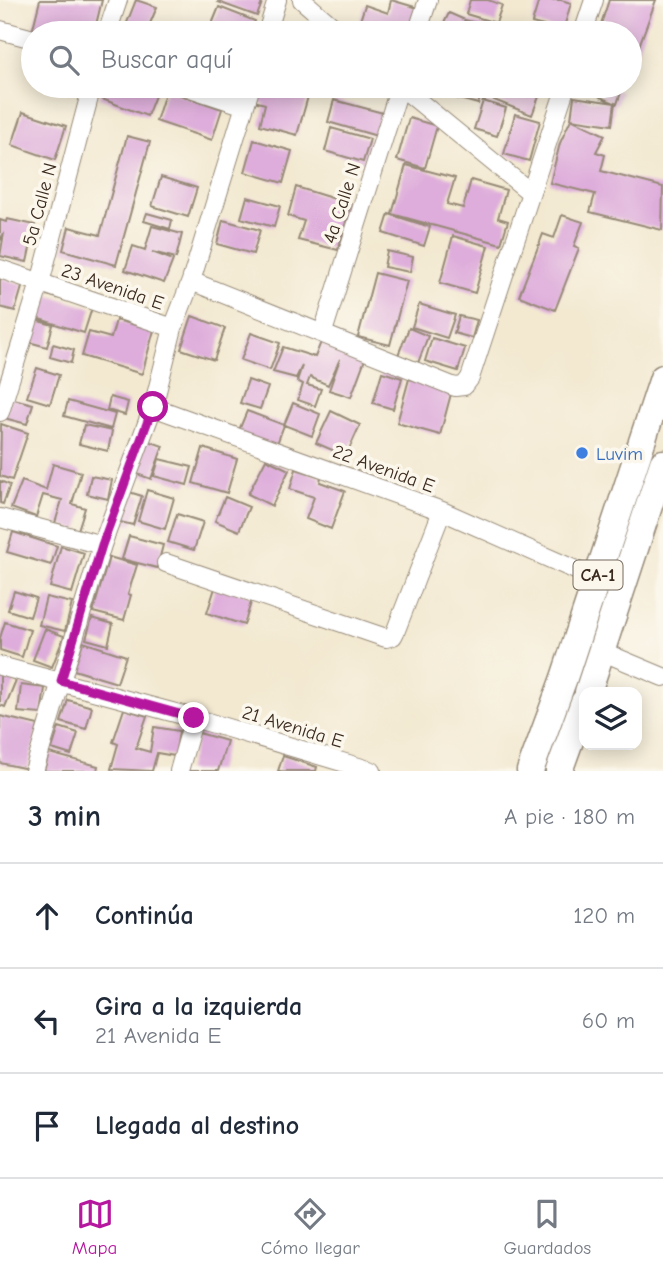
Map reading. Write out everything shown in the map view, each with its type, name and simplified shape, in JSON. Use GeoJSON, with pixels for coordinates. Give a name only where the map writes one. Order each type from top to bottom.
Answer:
{"type":"FeatureCollection","features":[{"type":"Feature","properties":{"kind":"highway","name":"CA-1"},"geometry":{"type":"LineString","coordinates":[[530,771],[565,678],[663,377]]}},
{"type":"Feature","properties":{"kind":"highway","name":"CA-1"},"geometry":{"type":"LineString","coordinates":[[590,687],[663,463]]}},
{"type":"Feature","properties":{"kind":"highway"},"geometry":{"type":"LineString","coordinates":[[559,771],[579,716]]}},
{"type":"Feature","properties":{"kind":"street"},"geometry":{"type":"LineString","coordinates":[[111,21],[118,0]]}},
{"type":"Feature","properties":{"kind":"street"},"geometry":{"type":"LineString","coordinates":[[271,21],[278,0]]}},
{"type":"Feature","properties":{"kind":"street"},"geometry":{"type":"LineString","coordinates":[[302,0],[326,21]]}},
{"type":"Feature","properties":{"kind":"street"},"geometry":{"type":"LineString","coordinates":[[421,21],[428,0]]}},
{"type":"Feature","properties":{"kind":"street"},"geometry":{"type":"LineString","coordinates":[[587,21],[594,0]]}},
{"type":"Feature","properties":{"kind":"street"},"geometry":{"type":"LineString","coordinates":[[0,30],[21,36]]}},
{"type":"Feature","properties":{"kind":"street","name":"5a Calle N"},"geometry":{"type":"LineString","coordinates":[[0,412],[40,283],[89,98]]}},
{"type":"Feature","properties":{"kind":"street"},"geometry":{"type":"LineString","coordinates":[[221,98],[245,106]]}},
{"type":"Feature","properties":{"kind":"street"},"geometry":{"type":"LineString","coordinates":[[34,771],[102,545],[153,407],[173,328],[191,281],[247,98]]}},
{"type":"Feature","properties":{"kind":"street","name":"4a Calle N"},"geometry":{"type":"LineString","coordinates":[[323,332],[396,98]]}},
{"type":"Feature","properties":{"kind":"street"},"geometry":{"type":"LineString","coordinates":[[415,98],[531,194]]}},
{"type":"Feature","properties":{"kind":"street"},"geometry":{"type":"LineString","coordinates":[[191,281],[455,387],[464,386],[470,378],[562,98]]}},
{"type":"Feature","properties":{"kind":"street","name":"23 Avenida E"},"geometry":{"type":"LineString","coordinates":[[0,269],[173,328]]}},
{"type":"Feature","properties":{"kind":"street","name":"22 Avenida E"},"geometry":{"type":"LineString","coordinates":[[153,407],[442,511],[596,579]]}},
{"type":"Feature","properties":{"kind":"street"},"geometry":{"type":"LineString","coordinates":[[166,564],[386,638],[393,636],[396,630],[442,511]]}},
{"type":"Feature","properties":{"kind":"street"},"geometry":{"type":"LineString","coordinates":[[0,518],[102,545]]}},
{"type":"Feature","properties":{"kind":"street"},"geometry":{"type":"LineString","coordinates":[[601,652],[663,677]]}},
{"type":"Feature","properties":{"kind":"street","name":"21 Avenida E"},"geometry":{"type":"LineString","coordinates":[[0,666],[194,718],[332,766],[372,771]]}},
{"type":"Feature","properties":{"kind":"street"},"geometry":{"type":"LineString","coordinates":[[178,771],[194,718]]}},
{"type":"Feature","properties":{"kind":"building"},"geometry":{"type":"Polygon","coordinates":[[[40,0],[102,0],[97,21],[35,21],[40,0]]]}},
{"type":"Feature","properties":{"kind":"building"},"geometry":{"type":"Polygon","coordinates":[[[136,0],[157,7],[151,21],[128,21],[136,0]]]}},
{"type":"Feature","properties":{"kind":"building"},"geometry":{"type":"Polygon","coordinates":[[[263,0],[257,16],[218,2],[263,0]]]}},
{"type":"Feature","properties":{"kind":"building"},"geometry":{"type":"Polygon","coordinates":[[[391,0],[418,8],[414,21],[360,21],[365,5],[388,13],[391,0]]]}},
{"type":"Feature","properties":{"kind":"building"},"geometry":{"type":"Polygon","coordinates":[[[470,0],[488,0],[502,5],[497,21],[466,14],[470,0]]]}},
{"type":"Feature","properties":{"kind":"building"},"geometry":{"type":"Polygon","coordinates":[[[539,0],[571,3],[566,21],[533,21],[539,0]]]}},
{"type":"Feature","properties":{"kind":"building"},"geometry":{"type":"Polygon","coordinates":[[[609,0],[656,0],[642,38],[642,21],[602,21],[609,0]]]}},
{"type":"Feature","properties":{"kind":"building"},"geometry":{"type":"Polygon","coordinates":[[[219,7],[255,21],[213,21],[219,7]]]}},
{"type":"Feature","properties":{"kind":"building"},"geometry":{"type":"Polygon","coordinates":[[[449,13],[465,20],[465,21],[445,21],[449,13]]]}},
{"type":"Feature","properties":{"kind":"building"},"geometry":{"type":"Polygon","coordinates":[[[99,98],[154,98],[147,116],[99,98]]]}},
{"type":"Feature","properties":{"kind":"building"},"geometry":{"type":"Polygon","coordinates":[[[163,98],[190,98],[222,109],[212,140],[156,121],[163,98]]]}},
{"type":"Feature","properties":{"kind":"building"},"geometry":{"type":"Polygon","coordinates":[[[255,98],[308,98],[297,135],[260,125],[265,104],[254,101],[255,98]]]}},
{"type":"Feature","properties":{"kind":"building"},"geometry":{"type":"Polygon","coordinates":[[[456,98],[480,98],[478,104],[456,98]]]}},
{"type":"Feature","properties":{"kind":"building"},"geometry":{"type":"Polygon","coordinates":[[[495,98],[538,98],[532,115],[494,100],[495,98]]]}},
{"type":"Feature","properties":{"kind":"building"},"geometry":{"type":"Polygon","coordinates":[[[574,98],[615,103],[612,125],[571,119],[574,98]]]}},
{"type":"Feature","properties":{"kind":"building"},"geometry":{"type":"Polygon","coordinates":[[[602,98],[619,98],[617,104],[602,98]]]}},
{"type":"Feature","properties":{"kind":"building"},"geometry":{"type":"Polygon","coordinates":[[[334,100],[383,113],[377,136],[328,122],[334,100]]]}},
{"type":"Feature","properties":{"kind":"building"},"geometry":{"type":"Polygon","coordinates":[[[483,101],[506,108],[497,136],[474,129],[483,101]]]}},
{"type":"Feature","properties":{"kind":"building"},"geometry":{"type":"Polygon","coordinates":[[[23,112],[66,126],[55,160],[12,145],[23,112]]]}},
{"type":"Feature","properties":{"kind":"building"},"geometry":{"type":"Polygon","coordinates":[[[515,114],[540,121],[529,161],[504,154],[515,114]]]}},
{"type":"Feature","properties":{"kind":"building"},"geometry":{"type":"Polygon","coordinates":[[[409,118],[437,126],[425,168],[397,160],[409,118]]]}},
{"type":"Feature","properties":{"kind":"building"},"geometry":{"type":"Polygon","coordinates":[[[571,119],[605,135],[596,152],[605,155],[601,171],[663,187],[662,230],[590,212],[595,194],[550,183],[560,143],[571,119]]]}},
{"type":"Feature","properties":{"kind":"building"},"geometry":{"type":"Polygon","coordinates":[[[331,128],[370,139],[363,162],[325,151],[331,128]]]}},
{"type":"Feature","properties":{"kind":"building"},"geometry":{"type":"Polygon","coordinates":[[[127,136],[150,142],[116,265],[63,250],[69,227],[100,235],[127,136]]]}},
{"type":"Feature","properties":{"kind":"building"},"geometry":{"type":"Polygon","coordinates":[[[254,140],[292,151],[283,183],[245,172],[254,140]]]}},
{"type":"Feature","properties":{"kind":"building"},"geometry":{"type":"Polygon","coordinates":[[[406,165],[455,178],[447,204],[463,208],[471,180],[506,190],[498,218],[508,221],[501,244],[392,214],[406,165]]]}},
{"type":"Feature","properties":{"kind":"building"},"geometry":{"type":"Polygon","coordinates":[[[161,177],[197,188],[188,217],[152,206],[161,177]]]}},
{"type":"Feature","properties":{"kind":"building"},"geometry":{"type":"Polygon","coordinates":[[[296,187],[351,204],[338,250],[298,240],[304,221],[288,216],[296,187]]]}},
{"type":"Feature","properties":{"kind":"building"},"geometry":{"type":"Polygon","coordinates":[[[247,197],[280,206],[274,227],[241,218],[247,197]]]}},
{"type":"Feature","properties":{"kind":"building"},"geometry":{"type":"Polygon","coordinates":[[[147,213],[172,220],[170,229],[144,221],[147,213]]]}},
{"type":"Feature","properties":{"kind":"building"},"geometry":{"type":"Polygon","coordinates":[[[389,214],[430,227],[424,246],[383,233],[389,214]]]}},
{"type":"Feature","properties":{"kind":"building"},"geometry":{"type":"Polygon","coordinates":[[[562,215],[583,222],[574,246],[579,248],[555,310],[519,296],[543,234],[554,238],[562,215]]]}},
{"type":"Feature","properties":{"kind":"building"},"geometry":{"type":"Polygon","coordinates":[[[7,219],[35,225],[27,262],[0,256],[4,233],[0,241],[0,220],[6,222],[7,219]]]}},
{"type":"Feature","properties":{"kind":"building"},"geometry":{"type":"Polygon","coordinates":[[[223,220],[260,230],[253,254],[217,244],[223,220]]]}},
{"type":"Feature","properties":{"kind":"building"},"geometry":{"type":"Polygon","coordinates":[[[152,226],[182,234],[176,258],[152,252],[173,260],[164,283],[125,270],[133,246],[145,250],[152,226]]]}},
{"type":"Feature","properties":{"kind":"building"},"geometry":{"type":"Polygon","coordinates":[[[453,236],[488,246],[475,293],[440,283],[453,236]]]}},
{"type":"Feature","properties":{"kind":"building"},"geometry":{"type":"Polygon","coordinates":[[[387,251],[413,257],[410,272],[384,267],[387,251]]]}},
{"type":"Feature","properties":{"kind":"building"},"geometry":{"type":"Polygon","coordinates":[[[375,273],[407,281],[390,345],[358,337],[375,273]]]}},
{"type":"Feature","properties":{"kind":"building"},"geometry":{"type":"Polygon","coordinates":[[[0,278],[23,284],[15,311],[0,307],[0,278]]]}},
{"type":"Feature","properties":{"kind":"building"},"geometry":{"type":"Polygon","coordinates":[[[40,293],[92,308],[84,333],[33,317],[40,293]]]}},
{"type":"Feature","properties":{"kind":"building"},"geometry":{"type":"Polygon","coordinates":[[[419,304],[455,315],[447,338],[412,327],[419,304]]]}},
{"type":"Feature","properties":{"kind":"building"},"geometry":{"type":"Polygon","coordinates":[[[192,316],[225,328],[214,360],[181,349],[192,316]]]}},
{"type":"Feature","properties":{"kind":"building"},"geometry":{"type":"Polygon","coordinates":[[[459,316],[477,320],[472,338],[454,333],[459,316]]]}},
{"type":"Feature","properties":{"kind":"building"},"geometry":{"type":"Polygon","coordinates":[[[31,319],[53,325],[47,347],[25,341],[31,319]]]}},
{"type":"Feature","properties":{"kind":"building"},"geometry":{"type":"Polygon","coordinates":[[[116,320],[154,330],[142,374],[82,356],[89,332],[111,338],[116,320]]]}},
{"type":"Feature","properties":{"kind":"building"},"geometry":{"type":"Polygon","coordinates":[[[409,328],[428,336],[418,363],[398,355],[409,328]]]}},
{"type":"Feature","properties":{"kind":"building"},"geometry":{"type":"Polygon","coordinates":[[[251,333],[280,343],[270,370],[241,360],[251,333]]]}},
{"type":"Feature","properties":{"kind":"building"},"geometry":{"type":"Polygon","coordinates":[[[432,338],[465,348],[458,371],[425,361],[432,338]]]}},
{"type":"Feature","properties":{"kind":"building"},"geometry":{"type":"Polygon","coordinates":[[[321,342],[365,359],[351,397],[329,390],[340,359],[328,385],[310,377],[307,385],[321,389],[315,406],[298,400],[303,384],[297,381],[302,366],[296,378],[273,372],[283,347],[315,357],[321,342]]]}},
{"type":"Feature","properties":{"kind":"building"},"geometry":{"type":"Polygon","coordinates":[[[53,344],[74,350],[71,363],[50,357],[53,344]]]}},
{"type":"Feature","properties":{"kind":"building"},"geometry":{"type":"Polygon","coordinates":[[[37,368],[59,375],[50,404],[27,397],[37,368]]]}},
{"type":"Feature","properties":{"kind":"building"},"geometry":{"type":"Polygon","coordinates":[[[382,372],[402,378],[393,409],[373,403],[382,372]]]}},
{"type":"Feature","properties":{"kind":"building"},"geometry":{"type":"Polygon","coordinates":[[[409,379],[452,390],[440,435],[397,423],[409,379]]]}},
{"type":"Feature","properties":{"kind":"building"},"geometry":{"type":"Polygon","coordinates":[[[248,380],[268,387],[260,409],[240,403],[248,380]]]}},
{"type":"Feature","properties":{"kind":"building"},"geometry":{"type":"Polygon","coordinates":[[[110,397],[128,402],[125,415],[107,410],[110,397]]]}},
{"type":"Feature","properties":{"kind":"building"},"geometry":{"type":"Polygon","coordinates":[[[10,398],[33,404],[27,424],[4,418],[10,398]]]}},
{"type":"Feature","properties":{"kind":"building"},"geometry":{"type":"Polygon","coordinates":[[[68,401],[115,414],[111,429],[64,416],[68,401]]]}},
{"type":"Feature","properties":{"kind":"building"},"geometry":{"type":"Polygon","coordinates":[[[293,403],[320,414],[312,436],[284,425],[293,403]]]}},
{"type":"Feature","properties":{"kind":"building"},"geometry":{"type":"Polygon","coordinates":[[[247,411],[284,425],[275,449],[237,435],[247,411]]]}},
{"type":"Feature","properties":{"kind":"building"},"geometry":{"type":"Polygon","coordinates":[[[331,411],[360,425],[346,456],[316,443],[331,411]]]}},
{"type":"Feature","properties":{"kind":"building"},"geometry":{"type":"Polygon","coordinates":[[[1,424],[28,433],[12,480],[0,476],[1,424]]]}},
{"type":"Feature","properties":{"kind":"building"},"geometry":{"type":"Polygon","coordinates":[[[84,425],[112,431],[108,451],[79,444],[84,425]]]}},
{"type":"Feature","properties":{"kind":"building"},"geometry":{"type":"Polygon","coordinates":[[[146,440],[163,446],[151,479],[134,473],[146,440]]]}},
{"type":"Feature","properties":{"kind":"building"},"geometry":{"type":"Polygon","coordinates":[[[203,448],[237,459],[227,493],[193,483],[203,448]]]}},
{"type":"Feature","properties":{"kind":"building"},"geometry":{"type":"Polygon","coordinates":[[[159,459],[192,467],[187,485],[154,476],[159,459]]]}},
{"type":"Feature","properties":{"kind":"building"},"geometry":{"type":"Polygon","coordinates":[[[266,459],[289,470],[272,506],[248,494],[266,459]]]}},
{"type":"Feature","properties":{"kind":"building"},"geometry":{"type":"Polygon","coordinates":[[[53,464],[81,472],[72,504],[85,508],[78,530],[55,523],[62,500],[43,495],[36,517],[11,508],[22,481],[46,490],[53,464]]]}},
{"type":"Feature","properties":{"kind":"building"},"geometry":{"type":"Polygon","coordinates":[[[296,469],[321,477],[320,482],[345,491],[331,529],[306,519],[314,497],[290,489],[296,469]]]}},
{"type":"Feature","properties":{"kind":"building"},"geometry":{"type":"Polygon","coordinates":[[[91,476],[112,480],[108,499],[87,494],[91,476]]]}},
{"type":"Feature","properties":{"kind":"building"},"geometry":{"type":"Polygon","coordinates":[[[0,481],[10,485],[3,504],[0,503],[0,481]]]}},
{"type":"Feature","properties":{"kind":"building"},"geometry":{"type":"Polygon","coordinates":[[[147,490],[174,498],[165,529],[138,521],[147,490]]]}},
{"type":"Feature","properties":{"kind":"building"},"geometry":{"type":"Polygon","coordinates":[[[129,492],[142,496],[133,525],[120,522],[129,492]]]}},
{"type":"Feature","properties":{"kind":"building"},"geometry":{"type":"Polygon","coordinates":[[[225,497],[249,507],[239,531],[215,521],[225,497]]]}},
{"type":"Feature","properties":{"kind":"building"},"geometry":{"type":"Polygon","coordinates":[[[177,514],[203,522],[194,550],[168,542],[177,514]]]}},
{"type":"Feature","properties":{"kind":"building"},"geometry":{"type":"Polygon","coordinates":[[[13,532],[57,546],[51,565],[7,552],[13,532]]]}},
{"type":"Feature","properties":{"kind":"building"},"geometry":{"type":"Polygon","coordinates":[[[129,536],[163,545],[157,568],[122,559],[129,536]]]}},
{"type":"Feature","properties":{"kind":"building"},"geometry":{"type":"Polygon","coordinates":[[[61,546],[84,553],[72,593],[50,587],[61,546]]]}},
{"type":"Feature","properties":{"kind":"building"},"geometry":{"type":"Polygon","coordinates":[[[109,557],[137,565],[124,620],[93,612],[109,557]]]}},
{"type":"Feature","properties":{"kind":"building"},"geometry":{"type":"Polygon","coordinates":[[[216,585],[253,596],[244,625],[207,613],[216,585]]]}},
{"type":"Feature","properties":{"kind":"building"},"geometry":{"type":"Polygon","coordinates":[[[14,591],[36,598],[30,617],[8,610],[14,591]]]}},
{"type":"Feature","properties":{"kind":"building"},"geometry":{"type":"Polygon","coordinates":[[[46,597],[72,603],[65,631],[39,625],[46,597]]]}},
{"type":"Feature","properties":{"kind":"building"},"geometry":{"type":"Polygon","coordinates":[[[92,618],[113,624],[108,645],[86,639],[92,618]]]}},
{"type":"Feature","properties":{"kind":"building"},"geometry":{"type":"Polygon","coordinates":[[[5,622],[30,630],[22,657],[0,650],[0,638],[5,622]]]}},
{"type":"Feature","properties":{"kind":"building"},"geometry":{"type":"Polygon","coordinates":[[[45,629],[64,636],[52,667],[33,660],[45,629]]]}},
{"type":"Feature","properties":{"kind":"building"},"geometry":{"type":"Polygon","coordinates":[[[83,642],[126,656],[117,683],[74,670],[83,642]]]}},
{"type":"Feature","properties":{"kind":"building"},"geometry":{"type":"Polygon","coordinates":[[[0,674],[16,680],[5,707],[0,705],[0,674]]]}},
{"type":"Feature","properties":{"kind":"building"},"geometry":{"type":"Polygon","coordinates":[[[21,685],[45,688],[41,714],[18,712],[21,685]]]}},
{"type":"Feature","properties":{"kind":"building"},"geometry":{"type":"Polygon","coordinates":[[[68,700],[92,707],[86,729],[61,722],[68,700]]]}},
{"type":"Feature","properties":{"kind":"building"},"geometry":{"type":"Polygon","coordinates":[[[124,709],[147,716],[136,748],[150,752],[154,727],[179,731],[175,756],[157,753],[152,771],[111,769],[118,744],[113,742],[124,709]]]}},
{"type":"Feature","properties":{"kind":"building"},"geometry":{"type":"Polygon","coordinates":[[[0,716],[38,725],[28,769],[0,763],[0,716]]]}},
{"type":"Feature","properties":{"kind":"building"},"geometry":{"type":"Polygon","coordinates":[[[59,727],[78,733],[71,755],[52,749],[59,727]]]}},
{"type":"Feature","properties":{"kind":"building"},"geometry":{"type":"Polygon","coordinates":[[[199,733],[227,741],[218,771],[187,771],[199,733]]]}},
{"type":"Feature","properties":{"kind":"building"},"geometry":{"type":"Polygon","coordinates":[[[49,753],[98,766],[97,771],[44,771],[49,753]]]}},
{"type":"Feature","properties":{"kind":"building"},"geometry":{"type":"Polygon","coordinates":[[[283,756],[317,767],[316,771],[278,771],[283,756]]]}},
{"type":"Feature","properties":{"kind":"place","name":"Luvim"},"geometry":{"type":"Point","coordinates":[582,453]}},
{"type":"Feature","properties":{"kind":"route"},"geometry":{"type":"LineString","coordinates":[[153,407],[102,545],[61,681],[194,718]]}}]}
